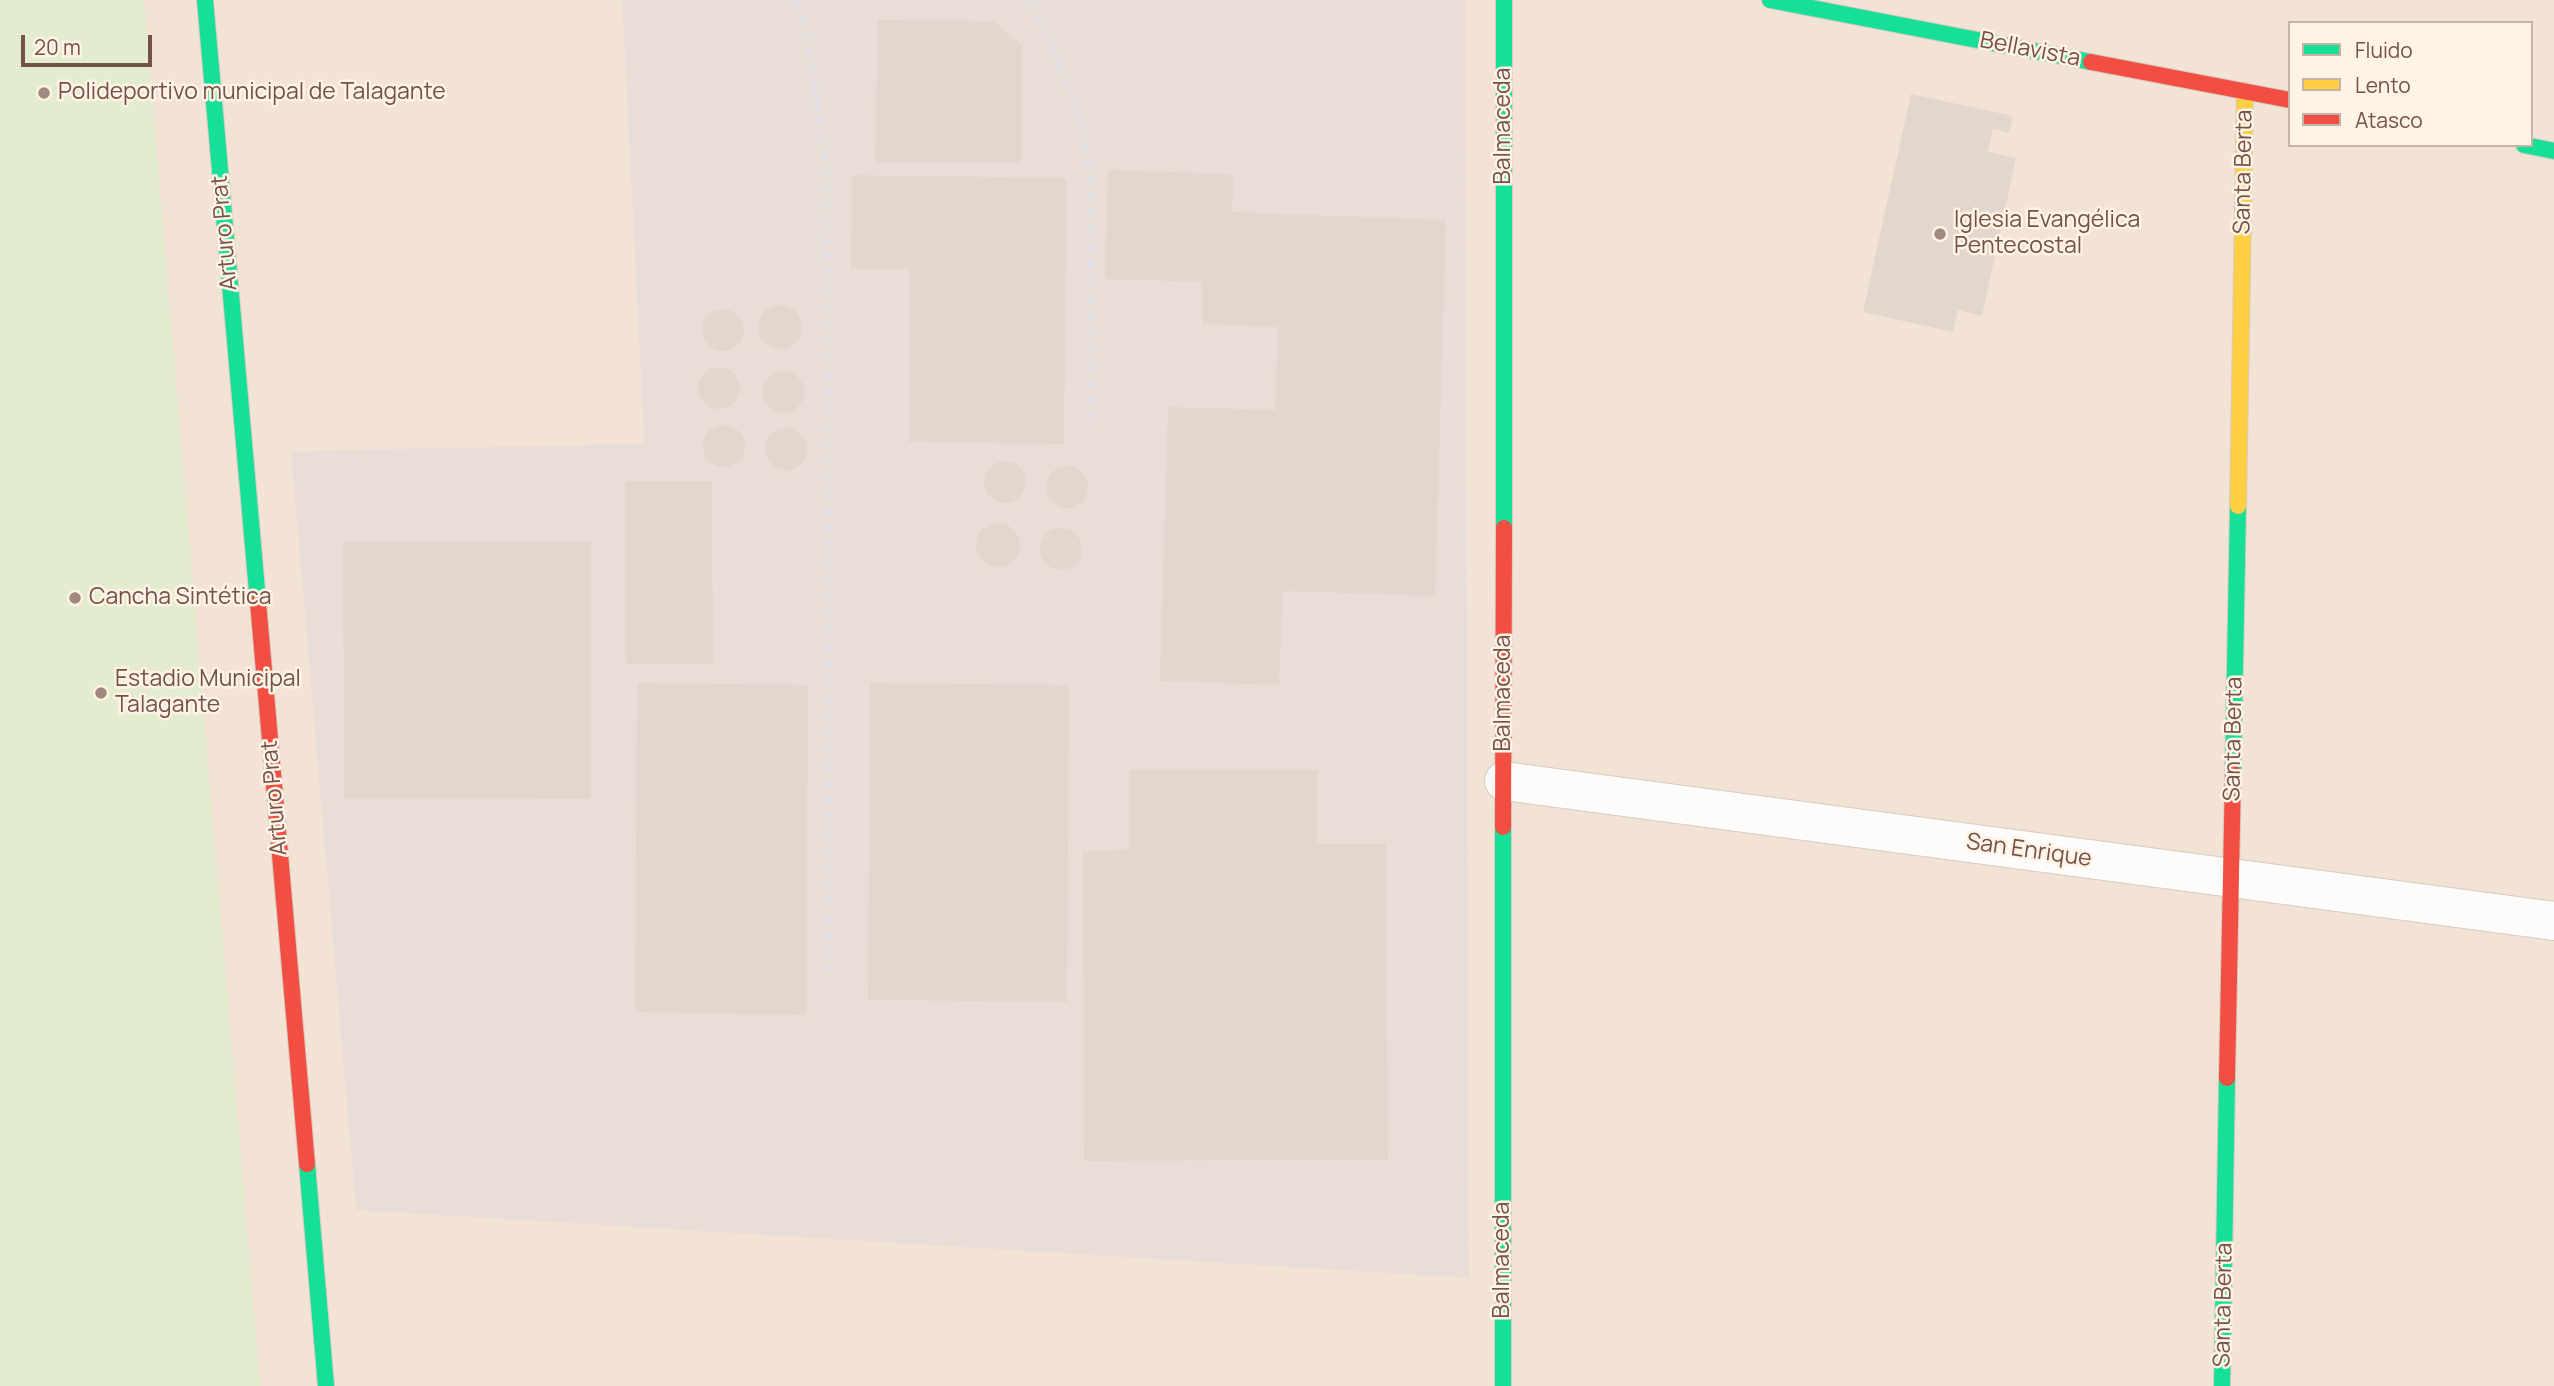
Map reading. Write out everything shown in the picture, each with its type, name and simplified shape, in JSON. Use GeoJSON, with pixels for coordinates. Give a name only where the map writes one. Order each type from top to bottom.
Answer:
{"type":"FeatureCollection","features":[{"type":"Feature","properties":{"kind":"street","name":"Arturo Prat"},"geometry":{"type":"LineString","coordinates":[[205,0],[326,1386]]}},
{"type":"Feature","properties":{"kind":"street","name":"Balmaceda"},"geometry":{"type":"LineString","coordinates":[[1503,1386],[1504,0]]}},
{"type":"Feature","properties":{"kind":"street","name":"Bellavista"},"geometry":{"type":"LineString","coordinates":[[1770,0],[2288,100]]}},
{"type":"Feature","properties":{"kind":"street","name":"Santa Berta"},"geometry":{"type":"LineString","coordinates":[[2222,1386],[2245,91]]}},
{"type":"Feature","properties":{"kind":"street"},"geometry":{"type":"LineString","coordinates":[[2533,147],[2554,151]]}},
{"type":"Feature","properties":{"kind":"street","name":"San Enrique"},"geometry":{"type":"LineString","coordinates":[[1504,781],[2554,921]]}},
{"type":"Feature","properties":{"kind":"shaded area"},"geometry":{"type":"Polygon","coordinates":[[[0,0],[622,0],[644,445],[291,451],[1469,1278],[1465,0],[2554,0],[2554,1386],[0,1386],[0,0]]]}},
{"type":"Feature","properties":{"kind":"shaded area"},"geometry":{"type":"Polygon","coordinates":[[[622,0],[1465,0],[1469,1278],[356,1210],[291,451],[644,444],[622,0]]]}},
{"type":"Feature","properties":{"kind":"green space","name":"Estadio Municipal Talagante"},"geometry":{"type":"Polygon","coordinates":[[[0,0],[144,0],[260,1386],[0,1386],[0,0]]]}},
{"type":"Feature","properties":{"kind":"building"},"geometry":{"type":"Polygon","coordinates":[[[878,20],[994,21],[1022,46],[1022,163],[875,163],[878,20]]]}},
{"type":"Feature","properties":{"kind":"building","name":"Iglesia Evangélica Pentecostal"},"geometry":{"type":"Polygon","coordinates":[[[1911,94],[2013,116],[2009,133],[1993,129],[1988,152],[2016,158],[1982,316],[1958,310],[1953,332],[1863,312],[1911,94]]]}},
{"type":"Feature","properties":{"kind":"building"},"geometry":{"type":"Polygon","coordinates":[[[1108,170],[1234,174],[1232,212],[1446,220],[1435,596],[1283,591],[1279,685],[1160,681],[1168,407],[1275,410],[1278,327],[1202,324],[1202,282],[1105,279],[1108,170]]]}},
{"type":"Feature","properties":{"kind":"building"},"geometry":{"type":"Polygon","coordinates":[[[852,175],[1067,178],[1064,444],[909,442],[910,269],[851,269],[852,175]]]}},
{"type":"Feature","properties":{"kind":"building"},"geometry":{"type":"Polygon","coordinates":[[[780,305],[795,312],[802,327],[795,342],[780,349],[765,342],[758,327],[765,312],[780,305]]]}},
{"type":"Feature","properties":{"kind":"building"},"geometry":{"type":"Polygon","coordinates":[[[723,309],[738,315],[744,330],[738,345],[723,351],[708,345],[702,330],[708,315],[723,309]]]}},
{"type":"Feature","properties":{"kind":"building"},"geometry":{"type":"Polygon","coordinates":[[[719,367],[734,373],[740,388],[734,403],[719,409],[704,403],[698,388],[704,373],[719,367]]]}},
{"type":"Feature","properties":{"kind":"building"},"geometry":{"type":"Polygon","coordinates":[[[783,371],[798,377],[804,392],[798,407],[783,413],[768,407],[762,392],[768,377],[783,371]]]}},
{"type":"Feature","properties":{"kind":"building"},"geometry":{"type":"Polygon","coordinates":[[[724,425],[739,431],[745,446],[739,461],[724,467],[709,461],[703,446],[709,431],[724,425]]]}},
{"type":"Feature","properties":{"kind":"building"},"geometry":{"type":"Polygon","coordinates":[[[786,428],[801,434],[807,449],[801,464],[786,470],[771,464],[765,449],[771,434],[786,428]]]}},
{"type":"Feature","properties":{"kind":"building"},"geometry":{"type":"Polygon","coordinates":[[[1005,461],[1020,467],[1026,482],[1020,497],[1005,503],[990,497],[984,482],[990,467],[1005,461]]]}},
{"type":"Feature","properties":{"kind":"building"},"geometry":{"type":"Polygon","coordinates":[[[1067,466],[1082,472],[1088,487],[1082,502],[1067,508],[1052,502],[1046,487],[1052,472],[1067,466]]]}},
{"type":"Feature","properties":{"kind":"building"},"geometry":{"type":"Polygon","coordinates":[[[625,481],[712,481],[713,664],[626,664],[625,481]]]}},
{"type":"Feature","properties":{"kind":"building"},"geometry":{"type":"Polygon","coordinates":[[[998,523],[1013,530],[1020,545],[1013,560],[998,567],[983,560],[976,545],[983,530],[998,523]]]}},
{"type":"Feature","properties":{"kind":"building"},"geometry":{"type":"Polygon","coordinates":[[[1061,528],[1076,534],[1082,549],[1076,564],[1061,570],[1046,564],[1040,549],[1046,534],[1061,528]]]}},
{"type":"Feature","properties":{"kind":"building"},"geometry":{"type":"Polygon","coordinates":[[[343,541],[591,541],[591,799],[344,798],[343,541]]]}},
{"type":"Feature","properties":{"kind":"building"},"geometry":{"type":"Polygon","coordinates":[[[637,683],[808,685],[806,1015],[635,1012],[637,683]]]}},
{"type":"Feature","properties":{"kind":"building"},"geometry":{"type":"Polygon","coordinates":[[[870,683],[1069,685],[1067,1002],[868,1000],[870,683]]]}},
{"type":"Feature","properties":{"kind":"building"},"geometry":{"type":"Polygon","coordinates":[[[1129,770],[1317,770],[1317,844],[1386,844],[1388,1160],[1084,1161],[1083,851],[1129,850],[1129,770]]]}},
{"type":"Feature","properties":{"kind":"railway"},"geometry":{"type":"LineString","coordinates":[[794,0],[805,26],[826,164],[829,971]]}},
{"type":"Feature","properties":{"kind":"railway"},"geometry":{"type":"LineString","coordinates":[[1027,0],[1044,28],[1080,117],[1090,173],[1092,424]]}},
{"type":"Feature","properties":{"kind":"traffic: fast"},"geometry":{"type":"LineString","coordinates":[[205,0],[258,602]]}},
{"type":"Feature","properties":{"kind":"traffic: fast"},"geometry":{"type":"LineString","coordinates":[[1504,0],[1504,528]]}},
{"type":"Feature","properties":{"kind":"traffic: fast"},"geometry":{"type":"LineString","coordinates":[[1770,0],[2091,62]]}},
{"type":"Feature","properties":{"kind":"traffic: fast"},"geometry":{"type":"LineString","coordinates":[[2533,147],[2554,151]]}},
{"type":"Feature","properties":{"kind":"traffic: fast"},"geometry":{"type":"LineString","coordinates":[[2233,773],[2238,506]]}},
{"type":"Feature","properties":{"kind":"traffic: fast"},"geometry":{"type":"LineString","coordinates":[[1503,827],[1503,1386]]}},
{"type":"Feature","properties":{"kind":"traffic: fast"},"geometry":{"type":"LineString","coordinates":[[2222,1386],[2227,1078]]}},
{"type":"Feature","properties":{"kind":"traffic: fast"},"geometry":{"type":"LineString","coordinates":[[307,1164],[326,1386]]}},
{"type":"Feature","properties":{"kind":"traffic: slow"},"geometry":{"type":"LineString","coordinates":[[2238,506],[2245,91]]}},
{"type":"Feature","properties":{"kind":"traffic: jam"},"geometry":{"type":"LineString","coordinates":[[2091,62],[2288,100]]}},
{"type":"Feature","properties":{"kind":"traffic: jam"},"geometry":{"type":"LineString","coordinates":[[1503,827],[1504,528]]}},
{"type":"Feature","properties":{"kind":"traffic: jam"},"geometry":{"type":"LineString","coordinates":[[258,602],[307,1164]]}},
{"type":"Feature","properties":{"kind":"traffic: jam"},"geometry":{"type":"LineString","coordinates":[[2227,1078],[2233,773]]}},
{"type":"Feature","properties":{"kind":"place","name":"Polideportivo municipal de Talagante"},"geometry":{"type":"Point","coordinates":[44,93]}},
{"type":"Feature","properties":{"kind":"place","name":"Iglesia Evangélica Pentecostal"},"geometry":{"type":"Point","coordinates":[1940,234]}},
{"type":"Feature","properties":{"kind":"place","name":"Cancha Sintética"},"geometry":{"type":"Point","coordinates":[75,598]}},
{"type":"Feature","properties":{"kind":"place","name":"Estadio Municipal Talagante"},"geometry":{"type":"Point","coordinates":[101,693]}}]}
